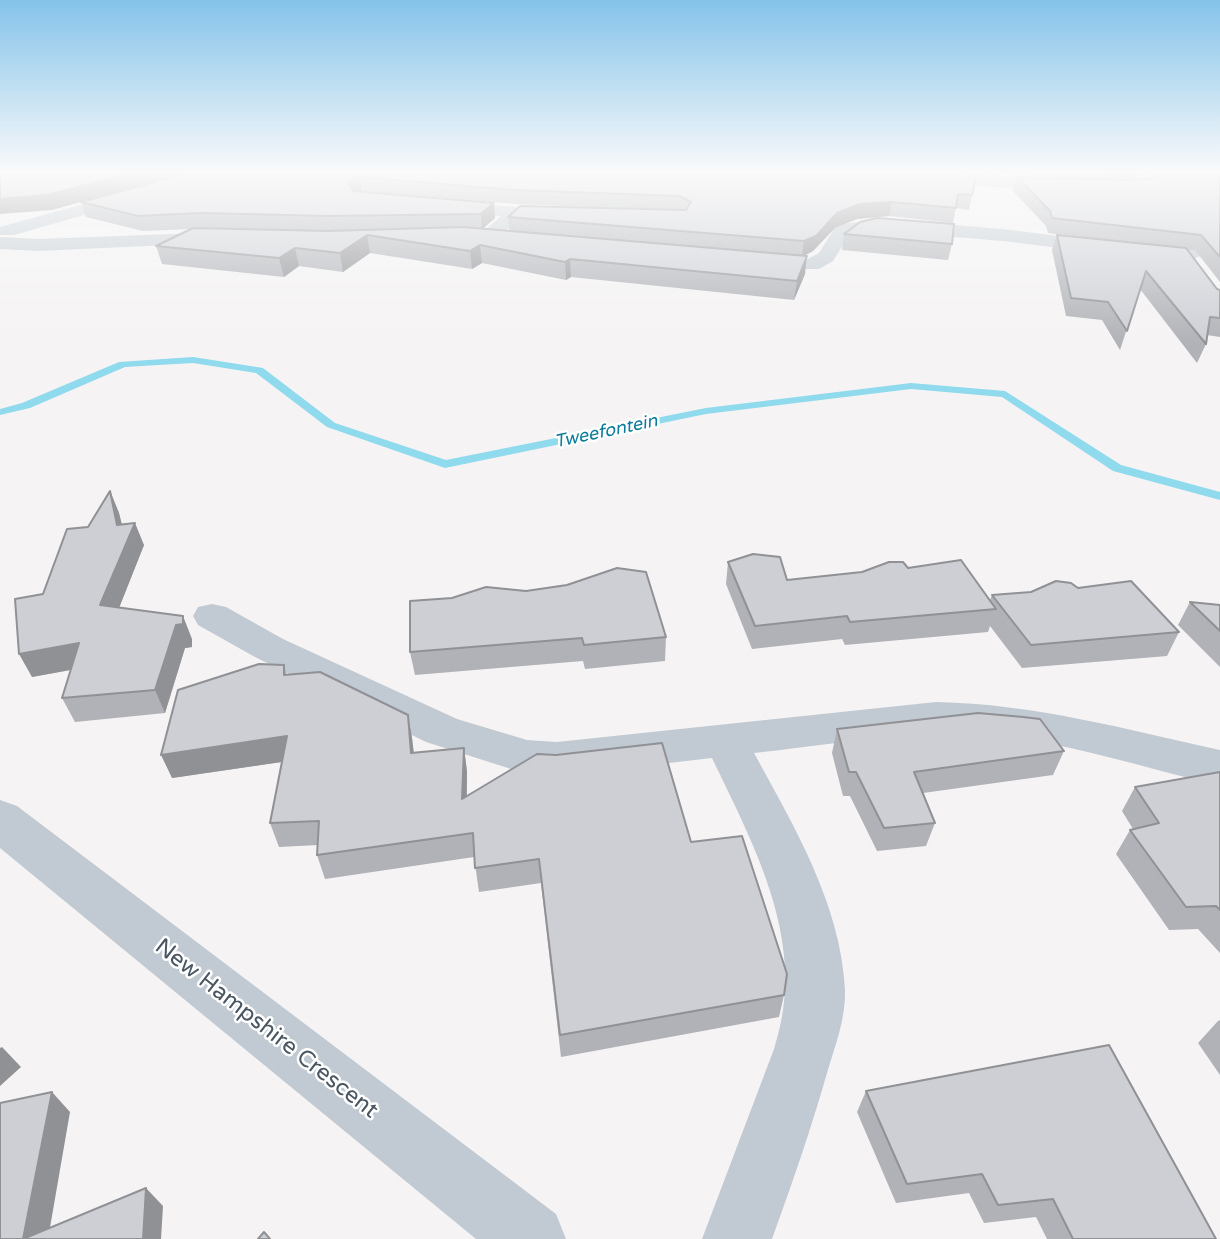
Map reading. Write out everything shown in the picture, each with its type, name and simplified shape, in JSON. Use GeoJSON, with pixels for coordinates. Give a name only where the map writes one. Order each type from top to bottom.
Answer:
{"type":"FeatureCollection","features":[{"type":"Feature","properties":{"kind":"street"},"geometry":{"type":"LineString","coordinates":[[487,238],[500,229]]}},
{"type":"Feature","properties":{"kind":"street"},"geometry":{"type":"LineString","coordinates":[[729,260],[812,265],[826,257],[841,233],[855,229]]}},
{"type":"Feature","properties":{"kind":"street"},"geometry":{"type":"LineString","coordinates":[[1006,229],[1121,250]]}},
{"type":"Feature","properties":{"kind":"street"},"geometry":{"type":"LineString","coordinates":[[465,236],[513,240]]}},
{"type":"Feature","properties":{"kind":"street"},"geometry":{"type":"LineString","coordinates":[[0,243],[243,238]]}},
{"type":"Feature","properties":{"kind":"street"},"geometry":{"type":"LineString","coordinates":[[1203,277],[1181,256],[1191,251],[1220,249]]}},
{"type":"Feature","properties":{"kind":"street"},"geometry":{"type":"LineString","coordinates":[[212,616],[270,648],[442,731],[527,757],[557,759],[936,718],[985,719],[1035,725],[1220,768]]}},
{"type":"Feature","properties":{"kind":"street"},"geometry":{"type":"LineString","coordinates":[[725,740],[758,804],[799,898],[811,948],[816,989],[811,1027],[793,1086],[768,1161],[737,1239]]}},
{"type":"Feature","properties":{"kind":"street","name":"New Hampshire Crescent"},"geometry":{"type":"LineString","coordinates":[[0,820],[531,1239]]}},
{"type":"Feature","properties":{"kind":"building"},"geometry":{"type":"Polygon","coordinates":[[[191,229],[328,231],[485,229],[807,256],[797,281],[570,259],[565,262],[480,245],[470,251],[367,235],[340,253],[295,248],[279,258],[156,246],[191,229]]]}},
{"type":"Feature","properties":{"kind":"building"},"geometry":{"type":"Polygon","coordinates":[[[654,229],[823,229],[816,236],[804,241],[654,229]]]}},
{"type":"Feature","properties":{"kind":"building"},"geometry":{"type":"Polygon","coordinates":[[[851,229],[954,229],[952,244],[844,234],[851,229]]]}},
{"type":"Feature","properties":{"kind":"building"},"geometry":{"type":"Polygon","coordinates":[[[1147,229],[1220,229],[1220,257],[1201,235],[1147,229]]]}},
{"type":"Feature","properties":{"kind":"building"},"geometry":{"type":"Polygon","coordinates":[[[1057,235],[1186,248],[1220,290],[1220,318],[1210,317],[1206,344],[1146,271],[1127,331],[1108,302],[1071,298],[1057,235]]]}},
{"type":"Feature","properties":{"kind":"building"},"geometry":{"type":"Polygon","coordinates":[[[110,491],[117,525],[135,523],[100,605],[183,616],[183,624],[176,625],[155,690],[62,698],[79,643],[19,654],[15,599],[43,594],[67,529],[88,527],[110,491]]]}},
{"type":"Feature","properties":{"kind":"building"},"geometry":{"type":"Polygon","coordinates":[[[753,554],[780,557],[787,580],[862,572],[889,562],[903,562],[908,568],[961,560],[996,609],[850,622],[847,616],[755,626],[728,562],[753,554]]]}},
{"type":"Feature","properties":{"kind":"building"},"geometry":{"type":"Polygon","coordinates":[[[617,568],[646,572],[666,637],[584,645],[582,638],[410,652],[410,601],[452,598],[486,587],[526,591],[567,585],[617,568]]]}},
{"type":"Feature","properties":{"kind":"building"},"geometry":{"type":"Polygon","coordinates":[[[1056,581],[1071,583],[1078,588],[1131,581],[1179,632],[1031,645],[992,595],[1031,592],[1056,581]]]}},
{"type":"Feature","properties":{"kind":"building"},"geometry":{"type":"Polygon","coordinates":[[[1190,602],[1220,605],[1220,631],[1190,602]]]}},
{"type":"Feature","properties":{"kind":"building"},"geometry":{"type":"Polygon","coordinates":[[[259,664],[284,665],[284,675],[320,672],[408,715],[411,753],[464,748],[462,799],[537,754],[556,755],[662,743],[691,842],[742,836],[787,974],[784,995],[560,1035],[539,859],[475,868],[473,833],[317,855],[319,821],[270,823],[287,736],[161,755],[178,690],[259,664]]]}},
{"type":"Feature","properties":{"kind":"building"},"geometry":{"type":"Polygon","coordinates":[[[978,713],[1040,719],[1064,751],[914,772],[935,823],[884,828],[856,772],[849,772],[837,729],[978,713]]]}},
{"type":"Feature","properties":{"kind":"building"},"geometry":{"type":"Polygon","coordinates":[[[1220,772],[1220,910],[1216,906],[1186,907],[1130,830],[1159,823],[1135,787],[1220,772]]]}},
{"type":"Feature","properties":{"kind":"building"},"geometry":{"type":"Polygon","coordinates":[[[1109,1045],[1216,1239],[1073,1239],[1053,1199],[998,1205],[982,1174],[907,1184],[866,1091],[1109,1045]]]}},
{"type":"Feature","properties":{"kind":"building"},"geometry":{"type":"Polygon","coordinates":[[[52,1092],[23,1239],[0,1239],[0,1103],[52,1092]]]}},
{"type":"Feature","properties":{"kind":"building"},"geometry":{"type":"Polygon","coordinates":[[[146,1188],[143,1239],[23,1239],[146,1188]]]}},
{"type":"Feature","properties":{"kind":"building"},"geometry":{"type":"Polygon","coordinates":[[[264,1232],[270,1239],[258,1239],[264,1232]]]}},
{"type":"Feature","properties":{"kind":"waterway","name":"Tweefontein"},"geometry":{"type":"LineString","coordinates":[[0,412],[26,406],[123,364],[193,360],[259,370],[331,425],[445,464],[706,411],[911,386],[1005,394],[1117,468],[1220,496]]}}]}
